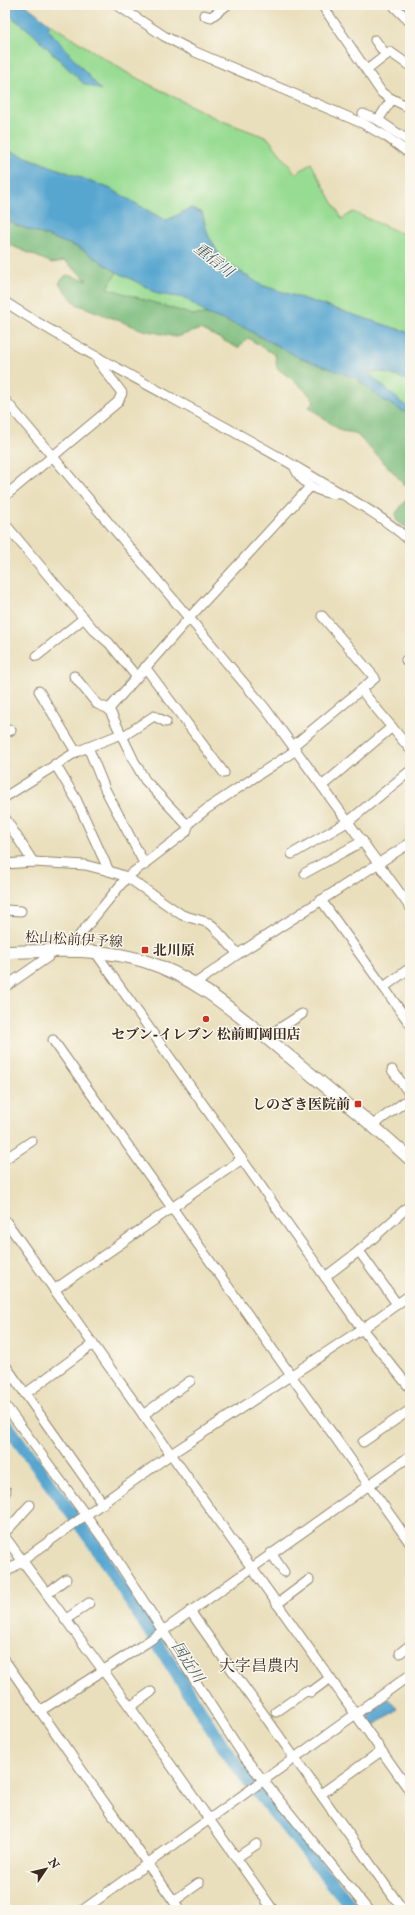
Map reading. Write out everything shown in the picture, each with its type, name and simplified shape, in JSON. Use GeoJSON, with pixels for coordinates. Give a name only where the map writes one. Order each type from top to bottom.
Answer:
{"type":"FeatureCollection","features":[{"type":"Feature","properties":{"kind":"main road","name":"松山松前伊予線"},"geometry":{"type":"LineString","coordinates":[[5,952],[96,952],[122,955],[143,960],[162,967],[196,983],[373,1125],[410,1159]]}},
{"type":"Feature","properties":{"kind":"street"},"geometry":{"type":"LineString","coordinates":[[116,5],[164,36],[193,51],[362,123],[387,137],[410,154]]}},
{"type":"Feature","properties":{"kind":"street"},"geometry":{"type":"LineString","coordinates":[[204,15],[211,17],[227,5]]}},
{"type":"Feature","properties":{"kind":"street"},"geometry":{"type":"LineString","coordinates":[[322,5],[382,93],[410,108]]}},
{"type":"Feature","properties":{"kind":"street"},"geometry":{"type":"LineString","coordinates":[[397,5],[395,7],[410,22]]}},
{"type":"Feature","properties":{"kind":"street"},"geometry":{"type":"LineString","coordinates":[[375,40],[386,55]]}},
{"type":"Feature","properties":{"kind":"street"},"geometry":{"type":"LineString","coordinates":[[367,70],[390,52],[410,66]]}},
{"type":"Feature","properties":{"kind":"street"},"geometry":{"type":"LineString","coordinates":[[378,120],[392,99]]}},
{"type":"Feature","properties":{"kind":"street"},"geometry":{"type":"LineString","coordinates":[[363,114],[378,120],[410,142]]}},
{"type":"Feature","properties":{"kind":"street"},"geometry":{"type":"LineString","coordinates":[[5,302],[49,330],[293,465],[389,523],[410,541]]}},
{"type":"Feature","properties":{"kind":"street"},"geometry":{"type":"LineString","coordinates":[[5,496],[118,403],[122,397],[122,393],[98,361],[98,357]]}},
{"type":"Feature","properties":{"kind":"street"},"geometry":{"type":"LineString","coordinates":[[5,400],[190,617],[265,708],[323,785],[410,907]]}},
{"type":"Feature","properties":{"kind":"street"},"geometry":{"type":"LineString","coordinates":[[293,465],[296,473],[309,488],[332,494],[342,494]]}},
{"type":"Feature","properties":{"kind":"street"},"geometry":{"type":"LineString","coordinates":[[108,709],[144,667],[309,488]]}},
{"type":"Feature","properties":{"kind":"street"},"geometry":{"type":"LineString","coordinates":[[5,524],[84,618],[109,643],[136,676]]}},
{"type":"Feature","properties":{"kind":"street"},"geometry":{"type":"LineString","coordinates":[[68,952],[70,947],[128,877],[182,835],[189,823],[294,748],[375,678],[322,616]]}},
{"type":"Feature","properties":{"kind":"street"},"geometry":{"type":"LineString","coordinates":[[37,656],[84,618]]}},
{"type":"Feature","properties":{"kind":"street"},"geometry":{"type":"LineString","coordinates":[[144,667],[224,773]]}},
{"type":"Feature","properties":{"kind":"street"},"geometry":{"type":"LineString","coordinates":[[74,676],[97,704],[108,709],[145,780],[188,826]]}},
{"type":"Feature","properties":{"kind":"street"},"geometry":{"type":"LineString","coordinates":[[361,690],[410,749]]}},
{"type":"Feature","properties":{"kind":"street"},"geometry":{"type":"LineString","coordinates":[[40,691],[76,752]]}},
{"type":"Feature","properties":{"kind":"street"},"geometry":{"type":"LineString","coordinates":[[5,797],[76,752],[121,736],[154,716],[166,722]]}},
{"type":"Feature","properties":{"kind":"street"},"geometry":{"type":"LineString","coordinates":[[323,785],[392,727]]}},
{"type":"Feature","properties":{"kind":"street"},"geometry":{"type":"LineString","coordinates":[[88,747],[105,789],[144,865]]}},
{"type":"Feature","properties":{"kind":"street"},"geometry":{"type":"LineString","coordinates":[[55,764],[76,799],[109,871]]}},
{"type":"Feature","properties":{"kind":"street"},"geometry":{"type":"LineString","coordinates":[[292,854],[348,821],[410,771]]}},
{"type":"Feature","properties":{"kind":"street"},"geometry":{"type":"LineString","coordinates":[[5,818],[34,862]]}},
{"type":"Feature","properties":{"kind":"street"},"geometry":{"type":"LineString","coordinates":[[305,873],[363,841]]}},
{"type":"Feature","properties":{"kind":"street"},"geometry":{"type":"LineString","coordinates":[[196,983],[238,954],[410,843]]}},
{"type":"Feature","properties":{"kind":"street"},"geometry":{"type":"LineString","coordinates":[[5,864],[34,862],[85,865],[128,877],[182,915],[209,922],[238,954]]}},
{"type":"Feature","properties":{"kind":"street"},"geometry":{"type":"LineString","coordinates":[[321,900],[410,1024]]}},
{"type":"Feature","properties":{"kind":"street"},"geometry":{"type":"LineString","coordinates":[[5,910],[21,911]]}},
{"type":"Feature","properties":{"kind":"street"},"geometry":{"type":"LineString","coordinates":[[5,987],[48,957],[51,951]]}},
{"type":"Feature","properties":{"kind":"street"},"geometry":{"type":"LineString","coordinates":[[96,952],[362,1329],[409,1385]]}},
{"type":"Feature","properties":{"kind":"street"},"geometry":{"type":"LineString","coordinates":[[384,987],[410,968]]}},
{"type":"Feature","properties":{"kind":"street"},"geometry":{"type":"LineString","coordinates":[[268,1040],[274,1032],[302,1014]]}},
{"type":"Feature","properties":{"kind":"street"},"geometry":{"type":"LineString","coordinates":[[53,1040],[410,1542]]}},
{"type":"Feature","properties":{"kind":"street"},"geometry":{"type":"LineString","coordinates":[[392,1070],[410,1094]]}},
{"type":"Feature","properties":{"kind":"street"},"geometry":{"type":"LineString","coordinates":[[373,1125],[410,1098]]}},
{"type":"Feature","properties":{"kind":"street"},"geometry":{"type":"LineString","coordinates":[[5,1159],[32,1141]]}},
{"type":"Feature","properties":{"kind":"street"},"geometry":{"type":"LineString","coordinates":[[54,1290],[242,1159]]}},
{"type":"Feature","properties":{"kind":"street"},"geometry":{"type":"LineString","coordinates":[[325,1277],[359,1251],[410,1205]]}},
{"type":"Feature","properties":{"kind":"street"},"geometry":{"type":"LineString","coordinates":[[5,1220],[410,1791]]}},
{"type":"Feature","properties":{"kind":"street"},"geometry":{"type":"LineString","coordinates":[[359,1251],[397,1304]]}},
{"type":"Feature","properties":{"kind":"street"},"geometry":{"type":"LineString","coordinates":[[5,1573],[171,1454],[291,1374],[362,1329],[397,1304],[409,1298]]}},
{"type":"Feature","properties":{"kind":"street"},"geometry":{"type":"LineString","coordinates":[[25,1394],[93,1344]]}},
{"type":"Feature","properties":{"kind":"street"},"geometry":{"type":"LineString","coordinates":[[5,1365],[103,1504]]}},
{"type":"Feature","properties":{"kind":"street"},"geometry":{"type":"LineString","coordinates":[[143,1415],[190,1381]]}},
{"type":"Feature","properties":{"kind":"street"},"geometry":{"type":"LineString","coordinates":[[5,1405],[133,1584],[162,1632],[225,1729],[262,1782],[368,1910]]}},
{"type":"Feature","properties":{"kind":"street"},"geometry":{"type":"LineString","coordinates":[[363,1442],[410,1410]]}},
{"type":"Feature","properties":{"kind":"street"},"geometry":{"type":"LineString","coordinates":[[40,1711],[148,1642],[410,1456]]}},
{"type":"Feature","properties":{"kind":"street"},"geometry":{"type":"LineString","coordinates":[[5,1532],[18,1520],[19,1516],[30,1505]]}},
{"type":"Feature","properties":{"kind":"street"},"geometry":{"type":"LineString","coordinates":[[5,1537],[102,1672],[130,1707],[273,1910]]}},
{"type":"Feature","properties":{"kind":"street"},"geometry":{"type":"LineString","coordinates":[[272,1553],[284,1572]]}},
{"type":"Feature","properties":{"kind":"street"},"geometry":{"type":"LineString","coordinates":[[46,1593],[66,1579]]}},
{"type":"Feature","properties":{"kind":"street"},"geometry":{"type":"LineString","coordinates":[[277,1604],[309,1580]]}},
{"type":"Feature","properties":{"kind":"street"},"geometry":{"type":"LineString","coordinates":[[65,1620],[89,1603]]}},
{"type":"Feature","properties":{"kind":"street"},"geometry":{"type":"LineString","coordinates":[[190,1611],[403,1910]]}},
{"type":"Feature","properties":{"kind":"street"},"geometry":{"type":"LineString","coordinates":[[400,1653],[410,1645]]}},
{"type":"Feature","properties":{"kind":"street"},"geometry":{"type":"LineString","coordinates":[[5,1661],[180,1910]]}},
{"type":"Feature","properties":{"kind":"street"},"geometry":{"type":"LineString","coordinates":[[83,1910],[410,1675]]}},
{"type":"Feature","properties":{"kind":"street"},"geometry":{"type":"LineString","coordinates":[[276,1712],[306,1691],[311,1692],[330,1678]]}},
{"type":"Feature","properties":{"kind":"street"},"geometry":{"type":"LineString","coordinates":[[130,1707],[151,1692]]}},
{"type":"Feature","properties":{"kind":"street"},"geometry":{"type":"LineString","coordinates":[[321,1794],[381,1751]]}},
{"type":"Feature","properties":{"kind":"street"},"geometry":{"type":"LineString","coordinates":[[236,1858],[257,1844]]}},
{"type":"Feature","properties":{"kind":"street"},"geometry":{"type":"LineString","coordinates":[[174,1901],[199,1883]]}},
{"type":"Feature","properties":{"kind":"green space"},"geometry":{"type":"Polygon","coordinates":[[[5,12],[30,31],[84,84],[48,29],[50,24],[129,74],[217,119],[268,138],[296,174],[311,163],[342,219],[353,212],[410,237],[410,333],[261,285],[222,260],[208,235],[202,212],[191,208],[166,221],[111,189],[5,149],[5,12]]]}},
{"type":"Feature","properties":{"kind":"green space"},"geometry":{"type":"Polygon","coordinates":[[[5,218],[16,225],[80,248],[117,272],[107,288],[193,315],[207,314],[245,328],[261,338],[356,378],[383,400],[410,415],[410,484],[404,485],[355,433],[341,431],[309,407],[314,400],[297,383],[277,368],[275,355],[248,338],[238,348],[201,329],[176,337],[143,330],[76,304],[59,283],[66,275],[87,280],[65,261],[52,263],[10,245],[5,248],[5,218]]]}},
{"type":"Feature","properties":{"kind":"green space"},"geometry":{"type":"Polygon","coordinates":[[[117,272],[158,294],[185,298],[207,314],[193,315],[106,288],[117,272]]]}},
{"type":"Feature","properties":{"kind":"green space"},"geometry":{"type":"Polygon","coordinates":[[[366,371],[383,372],[410,381],[410,410],[366,371]]]}},
{"type":"Feature","properties":{"kind":"green space"},"geometry":{"type":"Polygon","coordinates":[[[410,495],[410,528],[405,527],[396,520],[396,513],[410,495]]]}},
{"type":"Feature","properties":{"kind":"water"},"geometry":{"type":"Polygon","coordinates":[[[5,5],[26,5],[50,24],[48,29],[101,90],[84,84],[30,31],[5,12],[5,5]]]}},
{"type":"Feature","properties":{"kind":"water","name":"重信川"},"geometry":{"type":"Polygon","coordinates":[[[5,149],[111,189],[166,221],[191,208],[202,213],[208,235],[222,260],[261,285],[410,333],[410,381],[383,372],[367,372],[410,410],[410,415],[383,400],[356,378],[298,357],[245,328],[207,314],[185,298],[158,294],[117,272],[80,248],[16,225],[5,218],[5,149]]]}},
{"type":"Feature","properties":{"kind":"water"},"geometry":{"type":"Polygon","coordinates":[[[389,1698],[397,1709],[374,1726],[366,1714],[389,1698]]]}},
{"type":"Feature","properties":{"kind":"waterway","name":"国近川"},"geometry":{"type":"LineString","coordinates":[[5,1423],[94,1544],[226,1751],[249,1782],[354,1910]]}},
{"type":"Feature","properties":{"kind":"place","name":"北川原"},"geometry":{"type":"Point","coordinates":[145,950]}},
{"type":"Feature","properties":{"kind":"place","name":"セブン-イレブン 松前町岡田店"},"geometry":{"type":"Point","coordinates":[206,1019]}},
{"type":"Feature","properties":{"kind":"place","name":"しのざき医院前"},"geometry":{"type":"Point","coordinates":[358,1104]}},
{"type":"Feature","properties":{"kind":"district","name":"大字昌農内"},"geometry":{"type":"Point","coordinates":[259,1665]}}]}
